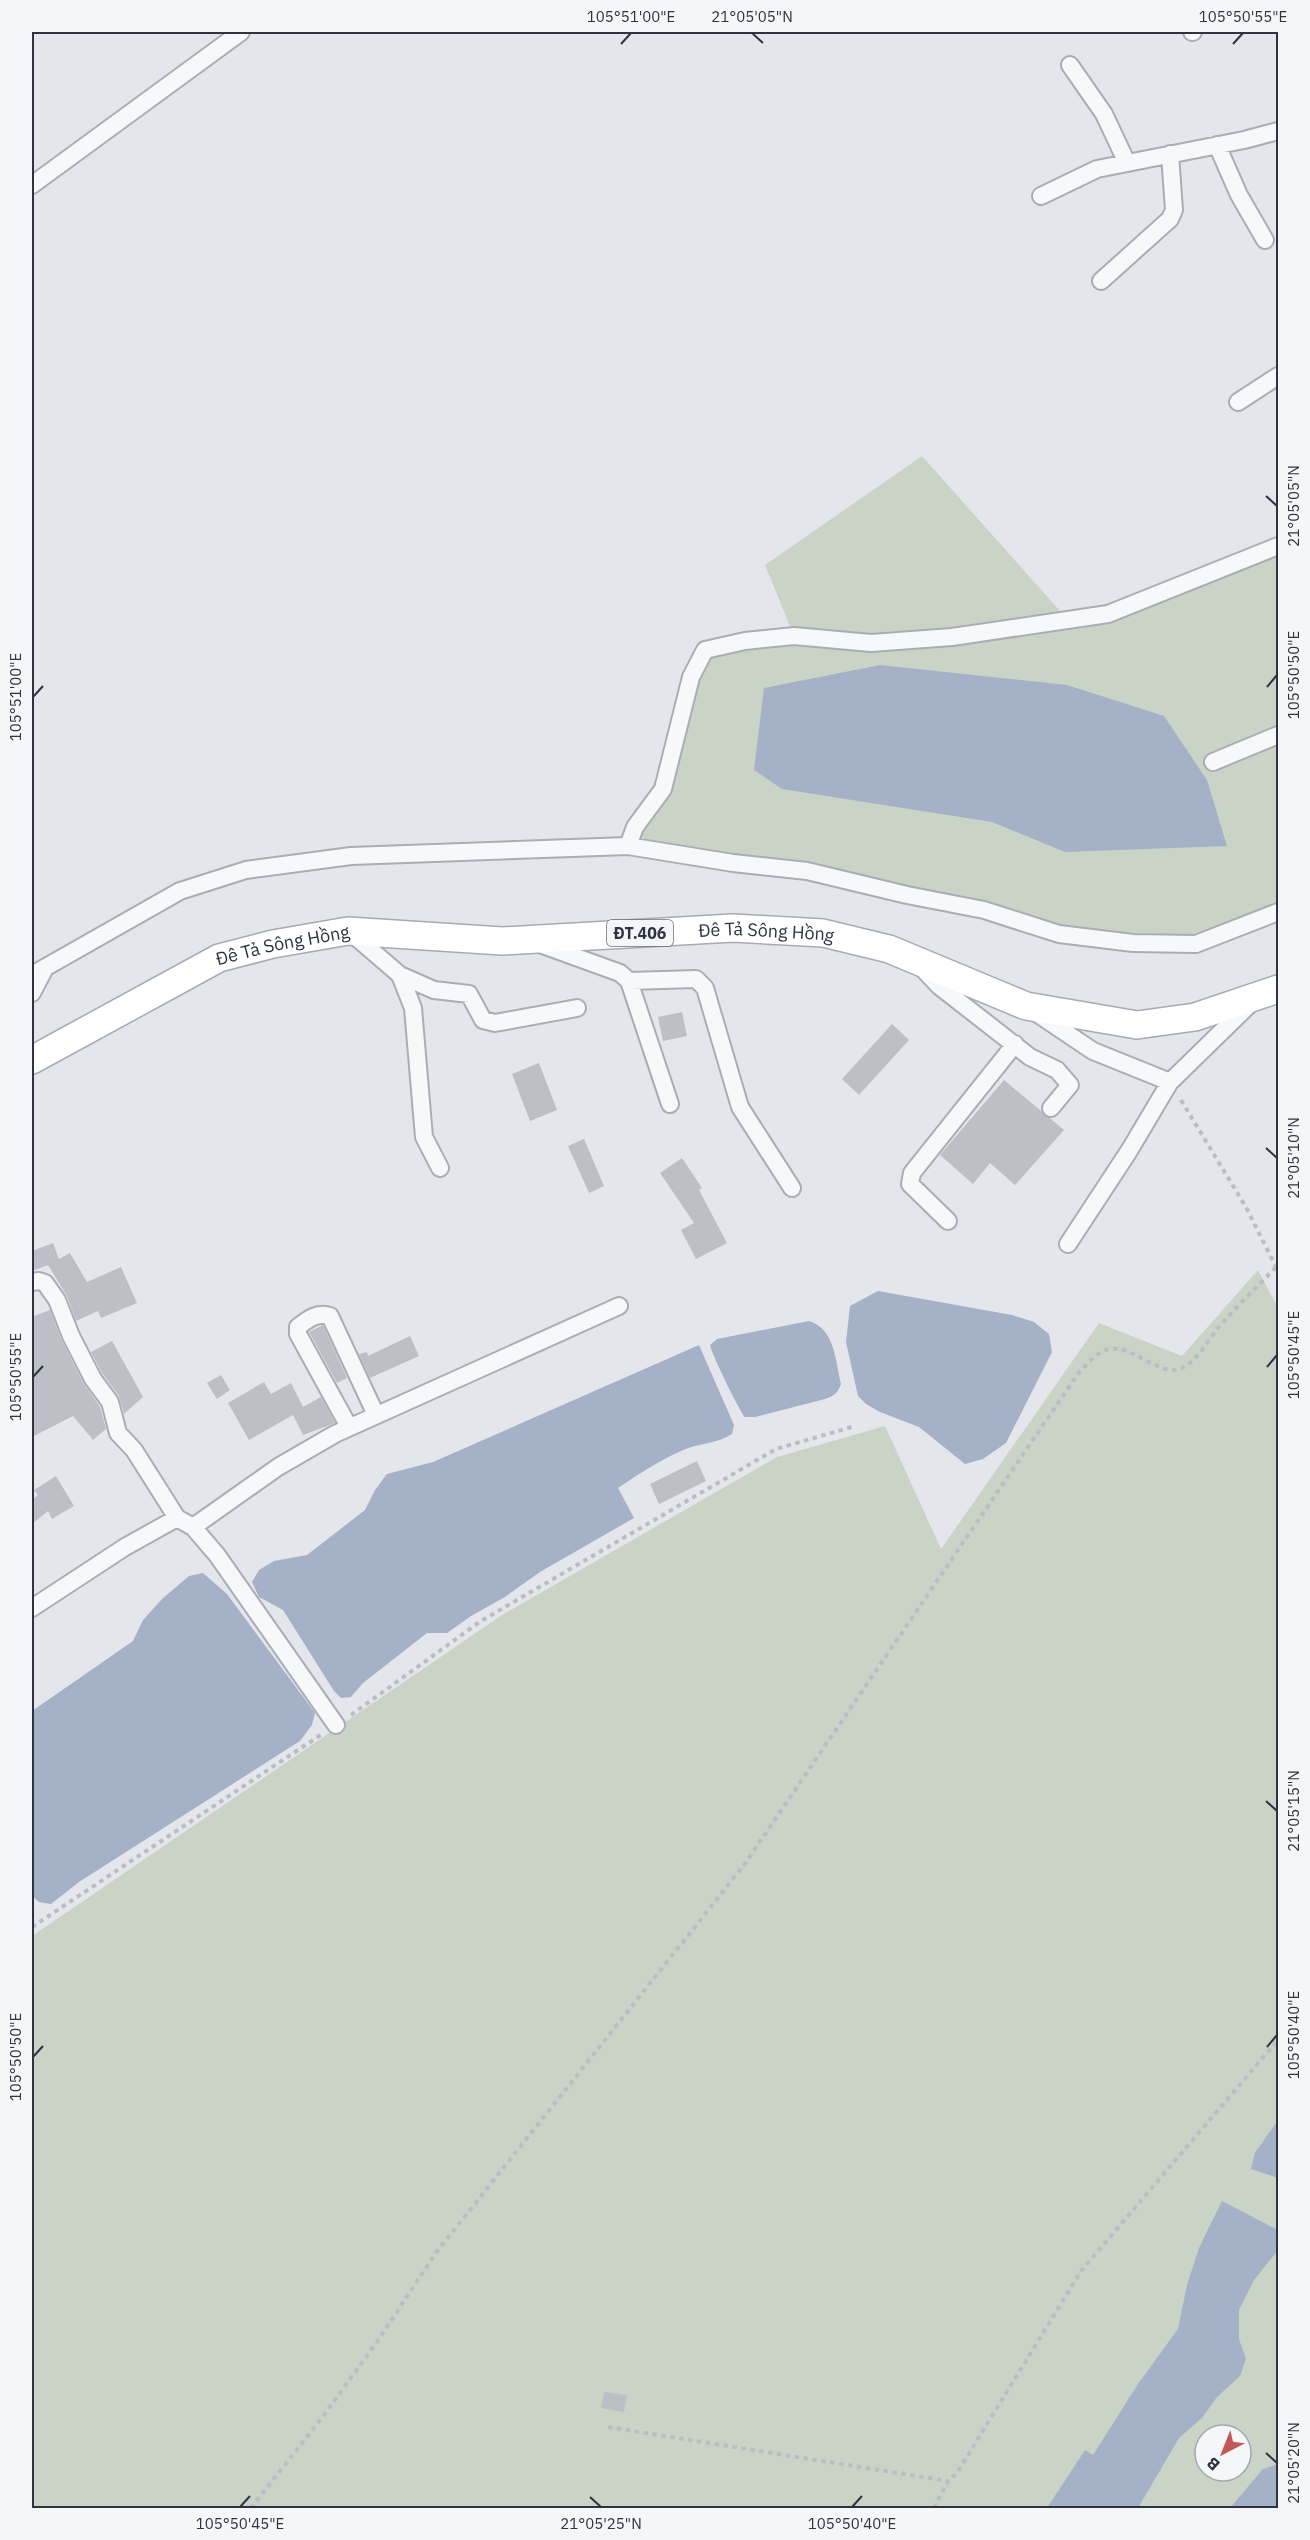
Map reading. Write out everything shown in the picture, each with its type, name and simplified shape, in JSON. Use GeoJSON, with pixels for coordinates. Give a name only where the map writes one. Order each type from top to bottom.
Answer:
{"type":"FeatureCollection","features":[{"type":"Feature","properties":{"kind":"main road","name":"Đê Tả Sông Hồng"},"geometry":{"type":"LineString","coordinates":[[32,1060],[219,958],[273,944],[348,931],[502,941],[733,928],[823,933],[889,949],[1026,1006],[1137,1025],[1195,1017],[1269,992]]}},
{"type":"Feature","properties":{"kind":"street"},"geometry":{"type":"LineString","coordinates":[[32,185],[241,32]]}},
{"type":"Feature","properties":{"kind":"street"},"geometry":{"type":"LineString","coordinates":[[1070,65],[1104,114],[1127,163]]}},
{"type":"Feature","properties":{"kind":"street"},"geometry":{"type":"LineString","coordinates":[[1041,196],[1097,168],[1217,146],[1278,130]]}},
{"type":"Feature","properties":{"kind":"street"},"geometry":{"type":"LineString","coordinates":[[1217,146],[1239,195],[1265,240]]}},
{"type":"Feature","properties":{"kind":"street"},"geometry":{"type":"LineString","coordinates":[[1101,281],[1170,219],[1174,210],[1170,154]]}},
{"type":"Feature","properties":{"kind":"street"},"geometry":{"type":"LineString","coordinates":[[1238,402],[1278,376]]}},
{"type":"Feature","properties":{"kind":"street"},"geometry":{"type":"LineString","coordinates":[[628,846],[635,827],[663,789],[691,677],[705,650],[745,641],[794,636],[871,643],[951,638],[1108,614],[1278,546]]}},
{"type":"Feature","properties":{"kind":"street"},"geometry":{"type":"LineString","coordinates":[[1213,762],[1278,735]]}},
{"type":"Feature","properties":{"kind":"street"},"geometry":{"type":"LineString","coordinates":[[32,993],[38,972],[180,891],[246,870],[351,856],[628,846],[733,863],[807,871],[907,895],[984,910],[1059,934],[1133,943],[1196,944],[1278,912]]}},
{"type":"Feature","properties":{"kind":"street"},"geometry":{"type":"LineString","coordinates":[[348,931],[400,975],[434,990],[469,994],[483,1020],[495,1023],[577,1008]]}},
{"type":"Feature","properties":{"kind":"street"},"geometry":{"type":"LineString","coordinates":[[528,939],[620,973],[629,981],[670,1104]]}},
{"type":"Feature","properties":{"kind":"street"},"geometry":{"type":"LineString","coordinates":[[916,960],[939,986],[1030,1057],[1056,1070],[1070,1085],[1051,1108]]}},
{"type":"Feature","properties":{"kind":"street"},"geometry":{"type":"LineString","coordinates":[[400,975],[413,1008],[424,1137],[440,1168]]}},
{"type":"Feature","properties":{"kind":"street"},"geometry":{"type":"LineString","coordinates":[[629,981],[696,979],[705,988],[740,1107],[792,1188]]}},
{"type":"Feature","properties":{"kind":"street"},"geometry":{"type":"LineString","coordinates":[[1068,1244],[1117,1170],[1170,1082],[1269,992]]}},
{"type":"Feature","properties":{"kind":"street"},"geometry":{"type":"LineString","coordinates":[[1026,1006],[1093,1051],[1170,1082]]}},
{"type":"Feature","properties":{"kind":"street"},"geometry":{"type":"LineString","coordinates":[[948,1221],[910,1184],[912,1173],[1015,1044]]}},
{"type":"Feature","properties":{"kind":"street"},"geometry":{"type":"LineString","coordinates":[[32,1282],[45,1283],[54,1294],[93,1379],[110,1402],[118,1433],[134,1450],[177,1518],[193,1527],[217,1556],[336,1725]]}},
{"type":"Feature","properties":{"kind":"street"},"geometry":{"type":"LineString","coordinates":[[193,1527],[278,1467],[349,1427],[619,1306]]}},
{"type":"Feature","properties":{"kind":"street"},"geometry":{"type":"LineString","coordinates":[[349,1427],[298,1334],[298,1327],[309,1319],[322,1314],[330,1316],[376,1415]]}},
{"type":"Feature","properties":{"kind":"street"},"geometry":{"type":"LineString","coordinates":[[32,1608],[125,1547],[177,1518]]}},
{"type":"Feature","properties":{"kind":"path"},"geometry":{"type":"LineString","coordinates":[[251,2508],[321,2419],[377,2342],[435,2254],[744,1865],[1077,1375],[1092,1359],[1107,1349],[1126,1350],[1170,1370],[1181,1369],[1191,1362],[1220,1327],[1277,1269],[1247,1209],[1170,1082]]}},
{"type":"Feature","properties":{"kind":"path"},"geometry":{"type":"LineString","coordinates":[[32,1927],[336,1725],[481,1621],[776,1449],[855,1426]]}},
{"type":"Feature","properties":{"kind":"path"},"geometry":{"type":"LineString","coordinates":[[934,2508],[948,2481],[957,2473],[1081,2271],[1278,2040]]}},
{"type":"Feature","properties":{"kind":"path"},"geometry":{"type":"LineString","coordinates":[[608,2427],[948,2481]]}},
{"type":"Feature","properties":{"kind":"shaded area"},"geometry":{"type":"Polygon","coordinates":[[[922,456],[1068,620],[1278,547],[1278,909],[1196,944],[1133,943],[984,910],[628,846],[663,789],[705,650],[794,636],[765,565],[922,456]]]}},
{"type":"Feature","properties":{"kind":"shaded area"},"geometry":{"type":"Polygon","coordinates":[[[1258,1270],[1278,1308],[1278,2508],[32,2508],[32,1936],[502,1615],[777,1457],[885,1426],[941,1549],[1099,1323],[1182,1356],[1258,1270]]]}},
{"type":"Feature","properties":{"kind":"water"},"geometry":{"type":"Polygon","coordinates":[[[880,665],[1067,685],[1164,716],[1207,780],[1227,846],[1065,852],[992,822],[782,789],[754,770],[764,688],[880,665]]]}},
{"type":"Feature","properties":{"kind":"water"},"geometry":{"type":"Polygon","coordinates":[[[878,1291],[1012,1315],[1034,1322],[1049,1334],[1052,1352],[1006,1443],[983,1459],[965,1464],[919,1427],[880,1412],[858,1396],[846,1342],[850,1306],[878,1291]]]}},
{"type":"Feature","properties":{"kind":"water"},"geometry":{"type":"Polygon","coordinates":[[[809,1321],[818,1325],[829,1338],[841,1384],[838,1390],[825,1399],[755,1417],[745,1417],[710,1345],[717,1339],[809,1321]]]}},
{"type":"Feature","properties":{"kind":"water"},"geometry":{"type":"Polygon","coordinates":[[[699,1345],[734,1425],[732,1434],[674,1454],[618,1488],[634,1518],[540,1572],[447,1633],[427,1633],[363,1683],[351,1697],[341,1698],[334,1691],[283,1610],[259,1597],[252,1582],[259,1570],[274,1561],[307,1555],[365,1510],[375,1490],[387,1474],[433,1462],[699,1345]]]}},
{"type":"Feature","properties":{"kind":"water"},"geometry":{"type":"Polygon","coordinates":[[[203,1573],[227,1594],[315,1713],[312,1725],[300,1741],[79,1882],[51,1904],[39,1902],[32,1896],[32,1711],[133,1641],[143,1620],[162,1599],[189,1576],[203,1573]]]}},
{"type":"Feature","properties":{"kind":"water"},"geometry":{"type":"Polygon","coordinates":[[[1278,2120],[1278,2178],[1251,2169],[1255,2153],[1278,2120]]]}},
{"type":"Feature","properties":{"kind":"water"},"geometry":{"type":"Polygon","coordinates":[[[1222,2201],[1278,2230],[1278,2250],[1254,2280],[1239,2310],[1239,2339],[1246,2359],[1240,2376],[1217,2397],[1202,2418],[1193,2423],[1193,2426],[1179,2438],[1138,2508],[1047,2508],[1085,2450],[1093,2455],[1138,2384],[1178,2329],[1187,2285],[1199,2248],[1222,2201]]]}},
{"type":"Feature","properties":{"kind":"water"},"geometry":{"type":"Polygon","coordinates":[[[1278,2464],[1278,2508],[1230,2508],[1253,2483],[1263,2469],[1278,2464]]]}},
{"type":"Feature","properties":{"kind":"building"},"geometry":{"type":"Polygon","coordinates":[[[682,1012],[687,1036],[663,1041],[658,1017],[682,1012]]]}},
{"type":"Feature","properties":{"kind":"building"},"geometry":{"type":"Polygon","coordinates":[[[892,1024],[909,1040],[859,1095],[842,1079],[892,1024]]]}},
{"type":"Feature","properties":{"kind":"building"},"geometry":{"type":"Polygon","coordinates":[[[539,1063],[557,1110],[530,1121],[512,1074],[539,1063]]]}},
{"type":"Feature","properties":{"kind":"building"},"geometry":{"type":"Polygon","coordinates":[[[1004,1080],[1064,1130],[1015,1185],[990,1163],[973,1184],[940,1155],[1004,1080]]]}},
{"type":"Feature","properties":{"kind":"building"},"geometry":{"type":"Polygon","coordinates":[[[584,1139],[604,1186],[589,1193],[568,1146],[584,1139]]]}},
{"type":"Feature","properties":{"kind":"building"},"geometry":{"type":"Polygon","coordinates":[[[682,1158],[702,1188],[699,1190],[727,1243],[696,1259],[681,1230],[694,1223],[660,1173],[682,1158]]]}},
{"type":"Feature","properties":{"kind":"building"},"geometry":{"type":"Polygon","coordinates":[[[53,1243],[59,1259],[70,1253],[87,1282],[121,1267],[137,1303],[101,1318],[98,1311],[76,1321],[67,1296],[48,1265],[32,1271],[32,1251],[53,1243]]]}},
{"type":"Feature","properties":{"kind":"building"},"geometry":{"type":"Polygon","coordinates":[[[50,1310],[62,1341],[84,1384],[100,1407],[106,1429],[93,1440],[73,1416],[32,1437],[32,1317],[50,1310]]]}},
{"type":"Feature","properties":{"kind":"building"},"geometry":{"type":"Polygon","coordinates":[[[323,1325],[347,1378],[337,1383],[309,1332],[323,1325]]]}},
{"type":"Feature","properties":{"kind":"building"},"geometry":{"type":"Polygon","coordinates":[[[410,1336],[419,1356],[370,1378],[359,1354],[367,1352],[368,1356],[410,1336]]]}},
{"type":"Feature","properties":{"kind":"building"},"geometry":{"type":"Polygon","coordinates":[[[112,1341],[143,1397],[124,1414],[119,1396],[102,1373],[91,1352],[112,1341]]]}},
{"type":"Feature","properties":{"kind":"building"},"geometry":{"type":"Polygon","coordinates":[[[221,1375],[230,1390],[217,1399],[207,1383],[221,1375]]]}},
{"type":"Feature","properties":{"kind":"building"},"geometry":{"type":"Polygon","coordinates":[[[264,1382],[271,1394],[291,1383],[303,1407],[321,1397],[335,1423],[303,1435],[293,1415],[249,1440],[228,1403],[264,1382]]]}},
{"type":"Feature","properties":{"kind":"building"},"geometry":{"type":"Polygon","coordinates":[[[697,1461],[706,1481],[659,1504],[650,1484],[697,1461]]]}},
{"type":"Feature","properties":{"kind":"building"},"geometry":{"type":"Polygon","coordinates":[[[56,1476],[74,1506],[52,1519],[48,1511],[32,1524],[32,1500],[38,1495],[34,1490],[56,1476]]]}},
{"type":"Feature","properties":{"kind":"building"},"geometry":{"type":"Polygon","coordinates":[[[604,2392],[627,2395],[624,2412],[601,2408],[604,2392]]]}}]}
